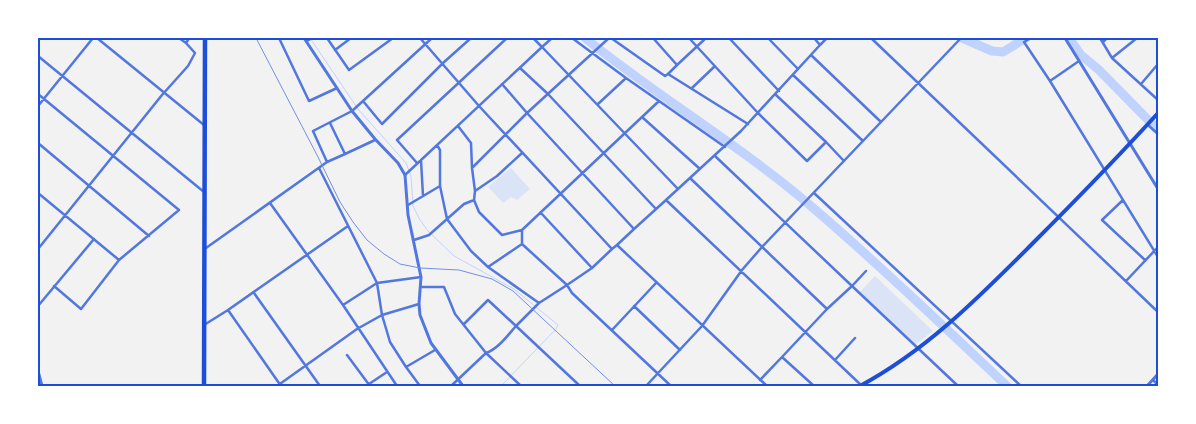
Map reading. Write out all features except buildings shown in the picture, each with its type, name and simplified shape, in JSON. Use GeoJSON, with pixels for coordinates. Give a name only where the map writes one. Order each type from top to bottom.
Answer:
{"type":"FeatureCollection","features":[{"type":"Feature","properties":{"kind":"highway"},"geometry":{"type":"LineString","coordinates":[[204,386],[205,38]]}},
{"type":"Feature","properties":{"kind":"main road"},"geometry":{"type":"LineString","coordinates":[[862,386],[918,349],[972,305],[1158,113]]}},
{"type":"Feature","properties":{"kind":"street"},"geometry":{"type":"LineString","coordinates":[[38,106],[93,38]]}},
{"type":"Feature","properties":{"kind":"street"},"geometry":{"type":"LineString","coordinates":[[97,38],[204,125]]}},
{"type":"Feature","properties":{"kind":"street"},"geometry":{"type":"LineString","coordinates":[[38,249],[131,133],[188,66],[195,53],[179,38]]}},
{"type":"Feature","properties":{"kind":"street"},"geometry":{"type":"LineString","coordinates":[[186,44],[189,38]]}},
{"type":"Feature","properties":{"kind":"street"},"geometry":{"type":"LineString","coordinates":[[278,38],[309,101],[338,88]]}},
{"type":"Feature","properties":{"kind":"street"},"geometry":{"type":"LineString","coordinates":[[327,38],[349,70],[392,38]]}},
{"type":"Feature","properties":{"kind":"street"},"geometry":{"type":"LineString","coordinates":[[336,50],[352,38]]}},
{"type":"Feature","properties":{"kind":"street"},"geometry":{"type":"LineString","coordinates":[[420,38],[460,81],[479,106],[612,249]]}},
{"type":"Feature","properties":{"kind":"street"},"geometry":{"type":"LineString","coordinates":[[326,162],[313,131],[353,110],[432,38]]}},
{"type":"Feature","properties":{"kind":"street"},"geometry":{"type":"LineString","coordinates":[[363,101],[382,124],[471,38]]}},
{"type":"Feature","properties":{"kind":"street"},"geometry":{"type":"LineString","coordinates":[[417,164],[397,140],[507,38]]}},
{"type":"Feature","properties":{"kind":"street"},"geometry":{"type":"LineString","coordinates":[[533,38],[678,189]]}},
{"type":"Feature","properties":{"kind":"street"},"geometry":{"type":"LineString","coordinates":[[406,174],[552,38]]}},
{"type":"Feature","properties":{"kind":"street"},"geometry":{"type":"LineString","coordinates":[[572,38],[725,147]]}},
{"type":"Feature","properties":{"kind":"street"},"geometry":{"type":"LineString","coordinates":[[472,168],[568,74],[609,38],[664,76],[706,38]]}},
{"type":"Feature","properties":{"kind":"street"},"geometry":{"type":"LineString","coordinates":[[654,38],[678,65]]}},
{"type":"Feature","properties":{"kind":"street"},"geometry":{"type":"LineString","coordinates":[[689,38],[758,113],[808,161],[826,142]]}},
{"type":"Feature","properties":{"kind":"street"},"geometry":{"type":"LineString","coordinates":[[729,38],[779,91]]}},
{"type":"Feature","properties":{"kind":"street"},"geometry":{"type":"LineString","coordinates":[[768,38],[798,69]]}},
{"type":"Feature","properties":{"kind":"street"},"geometry":{"type":"LineString","coordinates":[[814,38],[820,45]]}},
{"type":"Feature","properties":{"kind":"street"},"geometry":{"type":"LineString","coordinates":[[451,386],[486,353],[502,342],[538,303],[592,268],[725,147],[827,38]]}},
{"type":"Feature","properties":{"kind":"street"},"geometry":{"type":"LineString","coordinates":[[871,38],[1158,312]]}},
{"type":"Feature","properties":{"kind":"street"},"geometry":{"type":"LineString","coordinates":[[646,386],[702,326],[742,270],[762,247],[961,38]]}},
{"type":"Feature","properties":{"kind":"street"},"geometry":{"type":"LineString","coordinates":[[989,38],[1001,38]]}},
{"type":"Feature","properties":{"kind":"street"},"geometry":{"type":"LineString","coordinates":[[1031,38],[1024,42],[1158,256]]}},
{"type":"Feature","properties":{"kind":"street"},"geometry":{"type":"LineString","coordinates":[[1065,38],[1158,189]]}},
{"type":"Feature","properties":{"kind":"street"},"geometry":{"type":"LineString","coordinates":[[1100,38],[1112,58],[1158,100]]}},
{"type":"Feature","properties":{"kind":"street"},"geometry":{"type":"LineString","coordinates":[[1103,42],[1107,38]]}},
{"type":"Feature","properties":{"kind":"street"},"geometry":{"type":"LineString","coordinates":[[1112,58],[1137,38]]}},
{"type":"Feature","properties":{"kind":"street"},"geometry":{"type":"LineString","coordinates":[[308,39],[353,110],[375,139],[406,174],[414,240],[421,277],[420,315],[435,350],[463,386]]}},
{"type":"Feature","properties":{"kind":"street"},"geometry":{"type":"LineString","coordinates":[[812,55],[882,122]]}},
{"type":"Feature","properties":{"kind":"street"},"geometry":{"type":"LineString","coordinates":[[38,56],[204,192]]}},
{"type":"Feature","properties":{"kind":"street"},"geometry":{"type":"LineString","coordinates":[[1050,81],[1080,61]]}},
{"type":"Feature","properties":{"kind":"street"},"geometry":{"type":"LineString","coordinates":[[1141,84],[1158,64]]}},
{"type":"Feature","properties":{"kind":"street"},"geometry":{"type":"LineString","coordinates":[[692,88],[715,66]]}},
{"type":"Feature","properties":{"kind":"street"},"geometry":{"type":"LineString","coordinates":[[520,68],[548,94],[656,209]]}},
{"type":"Feature","properties":{"kind":"street"},"geometry":{"type":"LineString","coordinates":[[668,74],[748,124]]}},
{"type":"Feature","properties":{"kind":"street"},"geometry":{"type":"LineString","coordinates":[[793,75],[863,142]]}},
{"type":"Feature","properties":{"kind":"street"},"geometry":{"type":"LineString","coordinates":[[598,104],[626,78]]}},
{"type":"Feature","properties":{"kind":"street"},"geometry":{"type":"LineString","coordinates":[[502,84],[527,114],[634,229]]}},
{"type":"Feature","properties":{"kind":"street"},"geometry":{"type":"LineString","coordinates":[[38,94],[179,210],[119,260],[81,309],[54,286]]}},
{"type":"Feature","properties":{"kind":"street"},"geometry":{"type":"LineString","coordinates":[[776,94],[844,161]]}},
{"type":"Feature","properties":{"kind":"street"},"geometry":{"type":"LineString","coordinates":[[458,126],[471,143],[474,200],[480,212],[502,235],[522,230],[659,101]]}},
{"type":"Feature","properties":{"kind":"street"},"geometry":{"type":"LineString","coordinates":[[642,117],[700,169]]}},
{"type":"Feature","properties":{"kind":"street"},"geometry":{"type":"LineString","coordinates":[[330,123],[344,154]]}},
{"type":"Feature","properties":{"kind":"street"},"geometry":{"type":"LineString","coordinates":[[1149,123],[1158,134]]}},
{"type":"Feature","properties":{"kind":"street"},"geometry":{"type":"LineString","coordinates":[[204,248],[326,162],[375,139]]}},
{"type":"Feature","properties":{"kind":"street"},"geometry":{"type":"LineString","coordinates":[[38,143],[150,236]]}},
{"type":"Feature","properties":{"kind":"street"},"geometry":{"type":"LineString","coordinates":[[436,145],[440,150],[440,186],[447,219],[471,251],[488,267],[538,303]]}},
{"type":"Feature","properties":{"kind":"street"},"geometry":{"type":"LineString","coordinates":[[475,191],[497,176],[522,153]]}},
{"type":"Feature","properties":{"kind":"street"},"geometry":{"type":"LineString","coordinates":[[715,156],[958,386]]}},
{"type":"Feature","properties":{"kind":"street"},"geometry":{"type":"LineString","coordinates":[[421,160],[423,197]]}},
{"type":"Feature","properties":{"kind":"street"},"geometry":{"type":"LineString","coordinates":[[318,168],[377,283],[382,315],[390,342],[420,386]]}},
{"type":"Feature","properties":{"kind":"street"},"geometry":{"type":"LineString","coordinates":[[690,178],[827,309]]}},
{"type":"Feature","properties":{"kind":"street"},"geometry":{"type":"LineString","coordinates":[[409,205],[440,186]]}},
{"type":"Feature","properties":{"kind":"street"},"geometry":{"type":"LineString","coordinates":[[38,193],[119,260]]}},
{"type":"Feature","properties":{"kind":"street"},"geometry":{"type":"LineString","coordinates":[[814,193],[1021,386]]}},
{"type":"Feature","properties":{"kind":"street"},"geometry":{"type":"LineString","coordinates":[[414,240],[431,234],[464,204],[474,200]]}},
{"type":"Feature","properties":{"kind":"street"},"geometry":{"type":"LineString","coordinates":[[666,200],[742,270],[862,386]]}},
{"type":"Feature","properties":{"kind":"street"},"geometry":{"type":"LineString","coordinates":[[1123,200],[1102,220],[1145,260]]}},
{"type":"Feature","properties":{"kind":"street"},"geometry":{"type":"LineString","coordinates":[[270,203],[352,317],[357,329],[396,386]]}},
{"type":"Feature","properties":{"kind":"street"},"geometry":{"type":"LineString","coordinates":[[541,213],[592,268]]}},
{"type":"Feature","properties":{"kind":"street"},"geometry":{"type":"LineString","coordinates":[[204,325],[254,293],[348,226]]}},
{"type":"Feature","properties":{"kind":"street"},"geometry":{"type":"LineString","coordinates":[[522,230],[522,244],[671,386]]}},
{"type":"Feature","properties":{"kind":"street"},"geometry":{"type":"LineString","coordinates":[[38,306],[94,239]]}},
{"type":"Feature","properties":{"kind":"street"},"geometry":{"type":"LineString","coordinates":[[488,267],[522,244]]}},
{"type":"Feature","properties":{"kind":"street"},"geometry":{"type":"LineString","coordinates":[[617,244],[656,283],[767,386]]}},
{"type":"Feature","properties":{"kind":"street"},"geometry":{"type":"LineString","coordinates":[[1126,281],[1158,247]]}},
{"type":"Feature","properties":{"kind":"street"},"geometry":{"type":"LineString","coordinates":[[760,380],[866,271]]}},
{"type":"Feature","properties":{"kind":"street"},"geometry":{"type":"LineString","coordinates":[[343,306],[377,283],[421,277]]}},
{"type":"Feature","properties":{"kind":"street"},"geometry":{"type":"LineString","coordinates":[[612,330],[656,283]]}},
{"type":"Feature","properties":{"kind":"street"},"geometry":{"type":"LineString","coordinates":[[420,287],[444,287],[455,314],[486,353],[521,386]]}},
{"type":"Feature","properties":{"kind":"street"},"geometry":{"type":"LineString","coordinates":[[254,293],[320,386]]}},
{"type":"Feature","properties":{"kind":"street"},"geometry":{"type":"LineString","coordinates":[[464,324],[488,300],[580,386]]}},
{"type":"Feature","properties":{"kind":"street"},"geometry":{"type":"LineString","coordinates":[[228,310],[279,386],[357,329],[382,315],[419,304]]}},
{"type":"Feature","properties":{"kind":"street"},"geometry":{"type":"LineString","coordinates":[[634,306],[680,350]]}},
{"type":"Feature","properties":{"kind":"street"},"geometry":{"type":"LineString","coordinates":[[835,360],[855,338]]}},
{"type":"Feature","properties":{"kind":"street"},"geometry":{"type":"LineString","coordinates":[[406,367],[435,350]]}},
{"type":"Feature","properties":{"kind":"street"},"geometry":{"type":"LineString","coordinates":[[347,355],[368,386],[386,372]]}},
{"type":"Feature","properties":{"kind":"street"},"geometry":{"type":"LineString","coordinates":[[782,357],[814,386]]}},
{"type":"Feature","properties":{"kind":"street"},"geometry":{"type":"LineString","coordinates":[[38,372],[42,386]]}},
{"type":"Feature","properties":{"kind":"street"},"geometry":{"type":"LineString","coordinates":[[1147,386],[1158,374]]}},
{"type":"Feature","properties":{"kind":"street"},"geometry":{"type":"LineString","coordinates":[[1153,380],[1158,385]]}},
{"type":"Feature","properties":{"kind":"shaded area"},"geometry":{"type":"Polygon","coordinates":[[[511,168],[530,189],[517,200],[511,197],[503,203],[488,187],[511,168]]]}},
{"type":"Feature","properties":{"kind":"shaded area"},"geometry":{"type":"Polygon","coordinates":[[[875,276],[933,331],[915,345],[859,293],[875,276]]]}},
{"type":"Feature","properties":{"kind":"waterway"},"geometry":{"type":"LineString","coordinates":[[310,38],[358,109],[406,163],[411,176],[413,206],[428,231],[454,256],[514,289],[558,325],[556,329]]}},
{"type":"Feature","properties":{"kind":"waterway"},"geometry":{"type":"LineString","coordinates":[[585,38],[641,81],[785,184],[911,295],[1007,386]]}},
{"type":"Feature","properties":{"kind":"waterway"},"geometry":{"type":"LineString","coordinates":[[962,38],[992,51],[1003,52],[1026,38]]}},
{"type":"Feature","properties":{"kind":"waterway"},"geometry":{"type":"LineString","coordinates":[[1069,38],[1081,55],[1099,70],[1158,130]]}},
{"type":"Feature","properties":{"kind":"waterway"},"geometry":{"type":"LineString","coordinates":[[501,386],[555,330]]}},
{"type":"Feature","properties":{"kind":"railway"},"geometry":{"type":"LineString","coordinates":[[256,38],[340,202],[367,240],[400,264],[420,268],[459,270],[492,279],[513,291],[615,386]]}}]}
